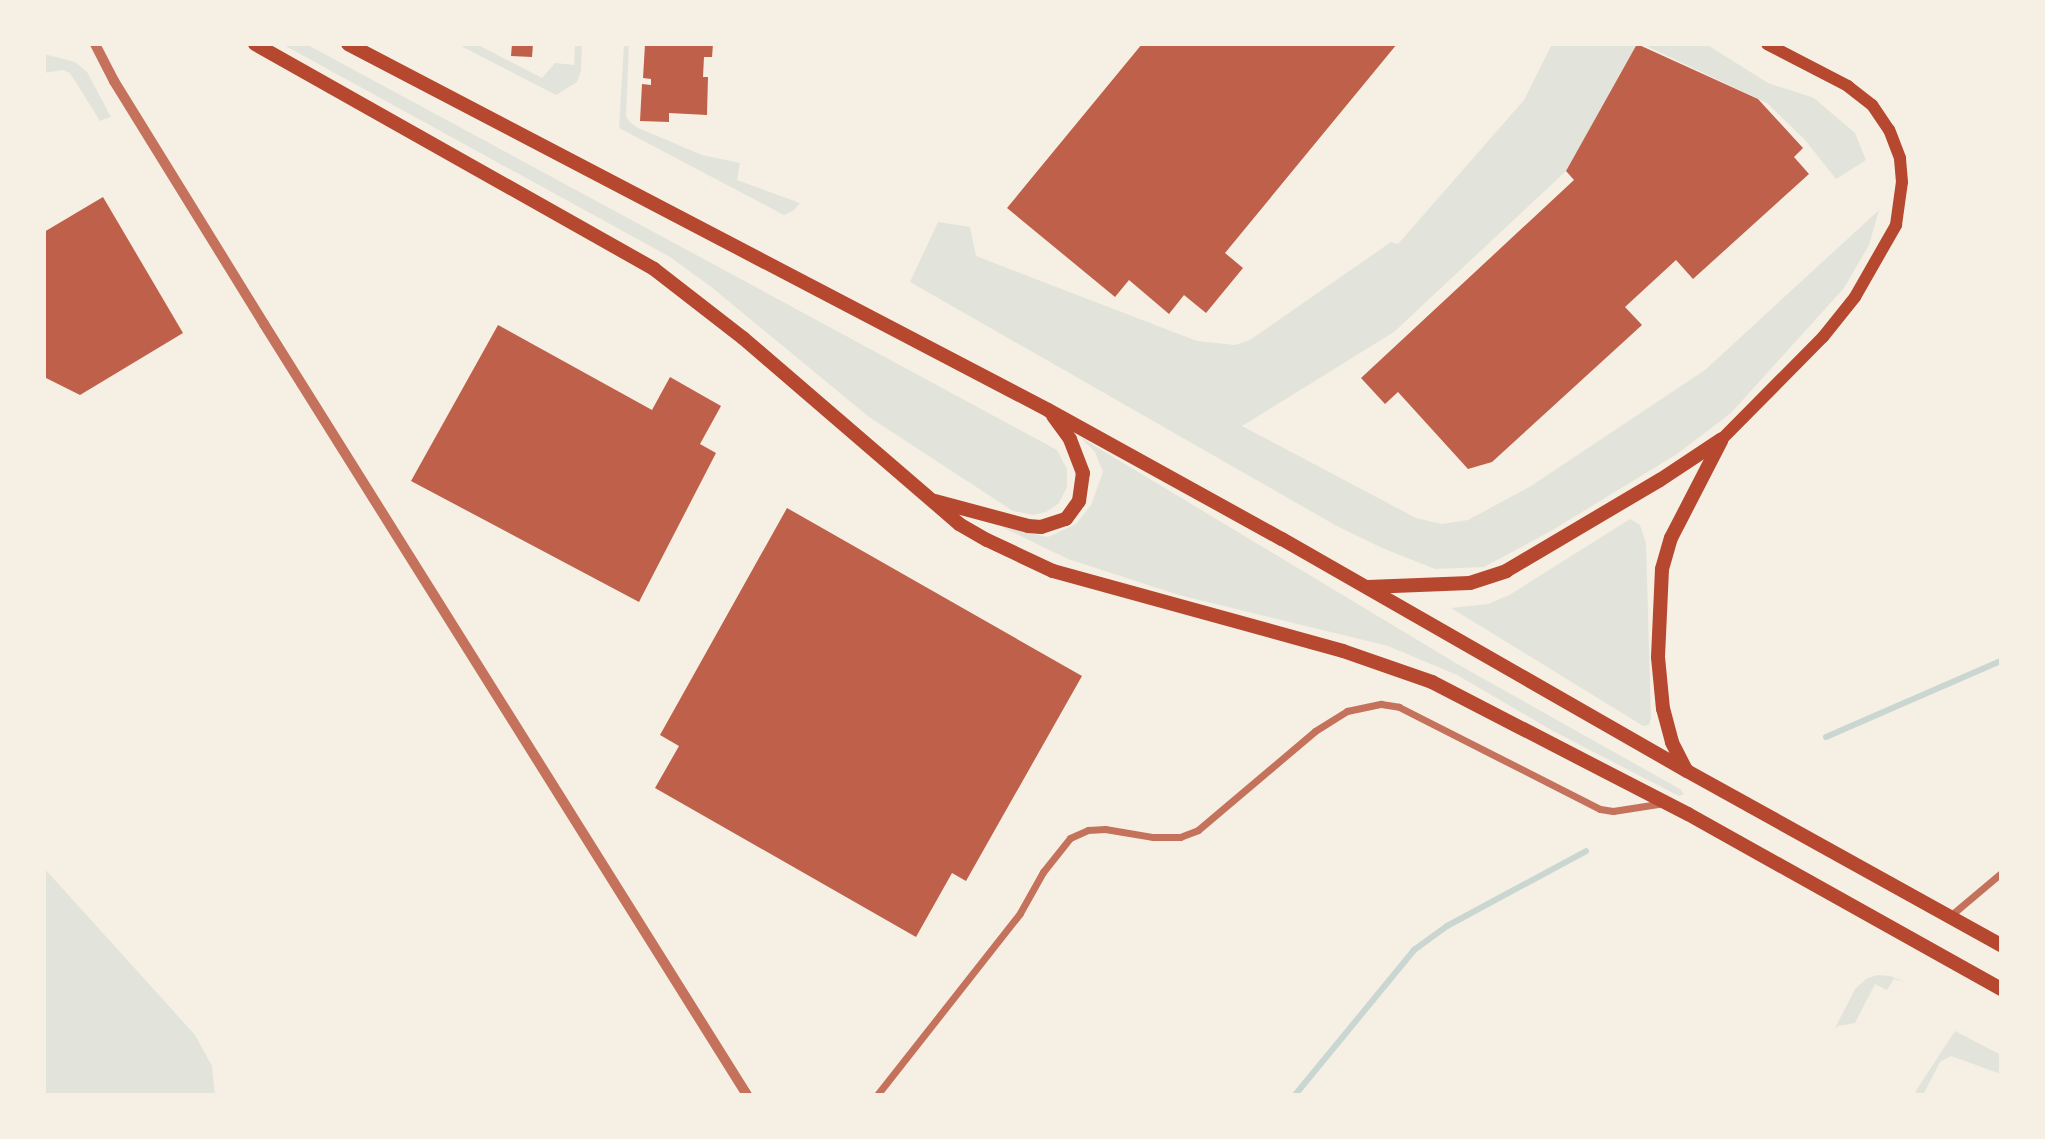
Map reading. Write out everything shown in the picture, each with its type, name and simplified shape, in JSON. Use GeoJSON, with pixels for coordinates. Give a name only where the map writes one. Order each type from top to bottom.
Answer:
{"type":"FeatureCollection","features":[{"type":"Feature","properties":{"kind":"highway"},"geometry":{"type":"LineString","coordinates":[[255,44],[654,270],[743,338],[959,524],[987,540],[1053,571],[1343,651],[1432,682],[1712,826],[2001,989]]}},
{"type":"Feature","properties":{"kind":"highway"},"geometry":{"type":"LineString","coordinates":[[348,44],[1048,410],[1365,587],[1687,772],[2001,945]]}},
{"type":"Feature","properties":{"kind":"highway"},"geometry":{"type":"LineString","coordinates":[[930,499],[1028,526],[1041,527],[1066,519],[1079,501],[1083,473],[1070,439],[1048,410]]}},
{"type":"Feature","properties":{"kind":"highway"},"geometry":{"type":"LineString","coordinates":[[1365,587],[1470,583],[1506,571],[1660,480],[1722,439]]}},
{"type":"Feature","properties":{"kind":"highway"},"geometry":{"type":"LineString","coordinates":[[1687,772],[1672,742],[1662,709],[1658,657],[1662,569],[1671,538],[1722,439]]}},
{"type":"Feature","properties":{"kind":"main road"},"geometry":{"type":"LineString","coordinates":[[1722,439],[1823,337],[1855,297],[1896,225],[1899,203],[1900,158],[1889,130],[1872,105],[1848,86],[1768,44]]}},
{"type":"Feature","properties":{"kind":"street"},"geometry":{"type":"LineString","coordinates":[[95,44],[114,81],[271,336],[747,1095]]}},
{"type":"Feature","properties":{"kind":"street"},"geometry":{"type":"LineString","coordinates":[[877,1095],[1020,913],[1043,872],[1070,838],[1088,830],[1105,829],[1153,837],[1180,836],[1198,830],[1315,731],[1347,711],[1381,704],[1399,707],[1600,808],[1614,811],[1665,803]]}},
{"type":"Feature","properties":{"kind":"street"},"geometry":{"type":"LineString","coordinates":[[1951,916],[2001,873]]}},
{"type":"Feature","properties":{"kind":"shaded area"},"geometry":{"type":"Polygon","coordinates":[[[282,44],[306,44],[1057,450],[1067,469],[1067,487],[1059,503],[1046,512],[1034,515],[1013,511],[869,417],[710,286],[670,257],[282,44]]]}},
{"type":"Feature","properties":{"kind":"shaded area"},"geometry":{"type":"Polygon","coordinates":[[[457,44],[476,44],[542,78],[555,63],[574,65],[575,44],[582,44],[581,71],[577,82],[556,95],[457,44]]]}},
{"type":"Feature","properties":{"kind":"shaded area"},"geometry":{"type":"Polygon","coordinates":[[[624,44],[629,44],[626,116],[629,121],[636,127],[702,155],[740,163],[737,180],[800,203],[794,210],[784,215],[619,128],[624,44]]]}},
{"type":"Feature","properties":{"kind":"shaded area"},"geometry":{"type":"Polygon","coordinates":[[[1552,44],[1637,44],[1566,171],[1394,332],[1242,426],[1416,518],[1442,524],[1468,520],[1531,486],[1705,370],[1879,210],[1869,245],[1844,288],[1731,413],[1677,454],[1551,531],[1484,567],[1435,569],[1382,548],[1335,525],[910,282],[938,222],[970,227],[976,256],[1197,341],[1235,345],[1250,340],[1391,242],[1398,244],[1524,100],[1552,44]]]}},
{"type":"Feature","properties":{"kind":"shaded area"},"geometry":{"type":"Polygon","coordinates":[[[1642,44],[1706,44],[1768,83],[1814,98],[1855,133],[1866,160],[1836,179],[1805,140],[1767,103],[1642,44]]]}},
{"type":"Feature","properties":{"kind":"shaded area"},"geometry":{"type":"Polygon","coordinates":[[[44,54],[75,62],[87,72],[111,117],[100,121],[70,73],[63,70],[44,73],[44,54]]]}},
{"type":"Feature","properties":{"kind":"shaded area"},"geometry":{"type":"Polygon","coordinates":[[[1080,437],[1459,665],[1680,789],[1684,794],[1679,796],[1553,731],[1457,675],[1388,646],[1179,595],[1068,559],[1002,527],[1048,537],[1076,524],[1091,505],[1103,472],[1095,452],[1080,437]]]}},
{"type":"Feature","properties":{"kind":"shaded area"},"geometry":{"type":"Polygon","coordinates":[[[1630,519],[1640,525],[1646,543],[1651,718],[1649,725],[1643,726],[1451,608],[1488,604],[1511,594],[1630,519]]]}},
{"type":"Feature","properties":{"kind":"shaded area"},"geometry":{"type":"Polygon","coordinates":[[[44,868],[195,1035],[212,1066],[215,1095],[44,1095],[44,868]]]}},
{"type":"Feature","properties":{"kind":"shaded area"},"geometry":{"type":"Polygon","coordinates":[[[1877,975],[1890,976],[1908,983],[1894,979],[1887,990],[1875,984],[1855,1023],[1838,1026],[1834,1030],[1855,989],[1866,979],[1877,975]]]}},
{"type":"Feature","properties":{"kind":"shaded area"},"geometry":{"type":"Polygon","coordinates":[[[1955,1031],[2001,1055],[2001,1074],[1951,1056],[1940,1062],[1923,1095],[1915,1092],[1955,1031]]]}},
{"type":"Feature","properties":{"kind":"building"},"geometry":{"type":"Polygon","coordinates":[[[512,44],[533,44],[532,57],[511,56],[512,44]]]}},
{"type":"Feature","properties":{"kind":"building"},"geometry":{"type":"Polygon","coordinates":[[[645,44],[713,44],[712,57],[704,57],[703,77],[708,77],[707,115],[669,113],[669,122],[640,121],[642,84],[651,85],[651,79],[643,78],[645,44]]]}},
{"type":"Feature","properties":{"kind":"building"},"geometry":{"type":"Polygon","coordinates":[[[1142,44],[1397,44],[1225,253],[1243,268],[1206,313],[1184,295],[1169,314],[1129,280],[1115,297],[1007,208],[1142,44]]]}},
{"type":"Feature","properties":{"kind":"building"},"geometry":{"type":"Polygon","coordinates":[[[1637,44],[1758,99],[1803,148],[1794,157],[1809,174],[1693,279],[1676,260],[1625,307],[1642,325],[1492,462],[1468,469],[1398,392],[1385,404],[1361,378],[1574,180],[1566,171],[1637,44]]]}},
{"type":"Feature","properties":{"kind":"building"},"geometry":{"type":"Polygon","coordinates":[[[103,197],[183,333],[80,395],[44,377],[44,232],[103,197]]]}},
{"type":"Feature","properties":{"kind":"building"},"geometry":{"type":"Polygon","coordinates":[[[498,325],[652,410],[670,377],[721,406],[700,444],[716,453],[639,602],[411,481],[498,325]]]}},
{"type":"Feature","properties":{"kind":"building"},"geometry":{"type":"Polygon","coordinates":[[[787,508],[1082,676],[966,881],[952,873],[916,937],[655,788],[679,746],[660,735],[787,508]]]}},
{"type":"Feature","properties":{"kind":"waterway"},"geometry":{"type":"LineString","coordinates":[[1826,737],[2001,661]]}},
{"type":"Feature","properties":{"kind":"waterway"},"geometry":{"type":"LineString","coordinates":[[1295,1095],[1414,950],[1447,926],[1586,851]]}}]}
